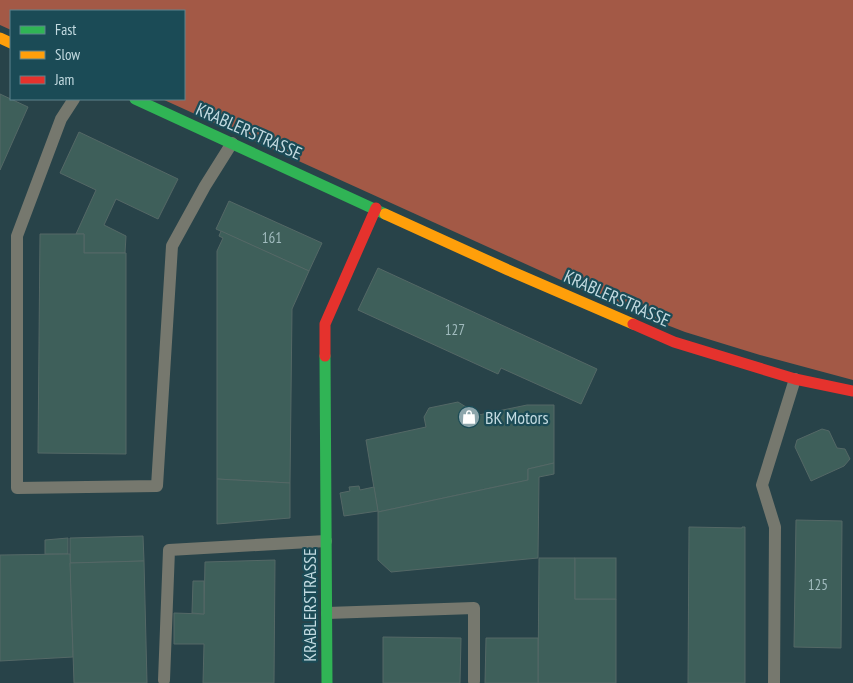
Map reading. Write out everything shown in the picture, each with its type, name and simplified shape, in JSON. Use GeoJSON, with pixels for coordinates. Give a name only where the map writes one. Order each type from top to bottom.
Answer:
{"type":"FeatureCollection","features":[{"type":"Feature","properties":{"kind":"street","name":"KRABLERSTRASSE"},"geometry":{"type":"LineString","coordinates":[[137,100],[508,270],[674,342],[795,379],[853,392]]}},
{"type":"Feature","properties":{"kind":"street","name":"KRABLERSTRASSE"},"geometry":{"type":"LineString","coordinates":[[327,683],[325,324],[376,208]]}},
{"type":"Feature","properties":{"kind":"lane"},"geometry":{"type":"LineString","coordinates":[[73,100],[61,119],[17,236],[17,488],[157,486],[172,246],[205,186],[232,143]]}},
{"type":"Feature","properties":{"kind":"lane"},"geometry":{"type":"LineString","coordinates":[[774,683],[775,527],[762,485],[795,379]]}},
{"type":"Feature","properties":{"kind":"lane"},"geometry":{"type":"LineString","coordinates":[[164,680],[169,550],[326,541]]}},
{"type":"Feature","properties":{"kind":"lane"},"geometry":{"type":"LineString","coordinates":[[327,613],[474,608],[474,680]]}},
{"type":"Feature","properties":{"kind":"shaded area"},"geometry":{"type":"Polygon","coordinates":[[[0,0],[853,0],[853,380],[760,355],[685,332],[618,306],[164,100],[185,100],[185,10],[10,10],[10,30],[0,25],[0,0]]]}},
{"type":"Feature","properties":{"kind":"building"},"geometry":{"type":"Polygon","coordinates":[[[0,94],[28,107],[0,170],[0,94]]]}},
{"type":"Feature","properties":{"kind":"building"},"geometry":{"type":"Polygon","coordinates":[[[79,132],[178,179],[158,219],[116,199],[104,225],[126,236],[125,253],[84,253],[84,234],[76,234],[96,190],[60,173],[79,132]]]}},
{"type":"Feature","properties":{"kind":"building"},"geometry":{"type":"Polygon","coordinates":[[[229,201],[322,243],[309,271],[216,229],[229,201]]]}},
{"type":"Feature","properties":{"kind":"building"},"geometry":{"type":"Polygon","coordinates":[[[221,231],[309,271],[292,309],[290,483],[217,479],[217,251],[223,238],[219,236],[221,231]]]}},
{"type":"Feature","properties":{"kind":"building"},"geometry":{"type":"Polygon","coordinates":[[[40,234],[84,234],[84,253],[126,253],[126,454],[38,453],[40,234]]]}},
{"type":"Feature","properties":{"kind":"building"},"geometry":{"type":"Polygon","coordinates":[[[378,268],[597,369],[581,404],[501,368],[498,374],[358,310],[378,268]]]}},
{"type":"Feature","properties":{"kind":"building"},"geometry":{"type":"Polygon","coordinates":[[[458,402],[466,407],[469,417],[527,405],[554,405],[554,463],[528,469],[528,480],[378,512],[366,440],[426,427],[424,417],[429,408],[458,402]]]}},
{"type":"Feature","properties":{"kind":"building"},"geometry":{"type":"Polygon","coordinates":[[[822,429],[829,431],[837,448],[845,449],[850,459],[844,466],[811,481],[795,447],[797,440],[822,429]]]}},
{"type":"Feature","properties":{"kind":"building"},"geometry":{"type":"Polygon","coordinates":[[[554,463],[554,474],[539,477],[538,558],[391,572],[378,560],[378,512],[528,480],[528,469],[554,463]]]}},
{"type":"Feature","properties":{"kind":"building"},"geometry":{"type":"Polygon","coordinates":[[[217,479],[290,483],[290,518],[217,524],[217,479]]]}},
{"type":"Feature","properties":{"kind":"building"},"geometry":{"type":"Polygon","coordinates":[[[359,486],[360,490],[374,487],[378,511],[344,516],[340,493],[350,491],[349,487],[359,486]]]}},
{"type":"Feature","properties":{"kind":"building"},"geometry":{"type":"Polygon","coordinates":[[[796,520],[842,521],[841,648],[794,647],[796,520]]]}},
{"type":"Feature","properties":{"kind":"building"},"geometry":{"type":"Polygon","coordinates":[[[689,527],[745,527],[745,683],[688,683],[689,527]]]}},
{"type":"Feature","properties":{"kind":"building"},"geometry":{"type":"Polygon","coordinates":[[[143,536],[144,561],[70,563],[70,538],[143,536]]]}},
{"type":"Feature","properties":{"kind":"building"},"geometry":{"type":"Polygon","coordinates":[[[68,538],[68,554],[45,554],[45,540],[68,538]]]}},
{"type":"Feature","properties":{"kind":"building"},"geometry":{"type":"Polygon","coordinates":[[[70,554],[73,657],[0,661],[0,555],[70,554]]]}},
{"type":"Feature","properties":{"kind":"building"},"geometry":{"type":"Polygon","coordinates":[[[539,558],[575,558],[575,599],[616,599],[616,683],[538,683],[539,558]]]}},
{"type":"Feature","properties":{"kind":"building"},"geometry":{"type":"Polygon","coordinates":[[[575,558],[616,558],[616,599],[575,599],[575,558]]]}},
{"type":"Feature","properties":{"kind":"building"},"geometry":{"type":"Polygon","coordinates":[[[275,560],[274,683],[203,683],[204,644],[174,644],[174,613],[204,614],[205,562],[275,560]]]}},
{"type":"Feature","properties":{"kind":"building"},"geometry":{"type":"Polygon","coordinates":[[[144,561],[147,683],[74,683],[70,563],[144,561]]]}},
{"type":"Feature","properties":{"kind":"building"},"geometry":{"type":"Polygon","coordinates":[[[193,581],[204,581],[204,614],[192,613],[193,581]]]}},
{"type":"Feature","properties":{"kind":"building"},"geometry":{"type":"Polygon","coordinates":[[[383,637],[461,638],[460,683],[383,683],[383,637]]]}},
{"type":"Feature","properties":{"kind":"building"},"geometry":{"type":"Polygon","coordinates":[[[486,638],[538,638],[538,683],[485,683],[486,638]]]}},
{"type":"Feature","properties":{"kind":"traffic: fast"},"geometry":{"type":"LineString","coordinates":[[137,100],[385,214]]}},
{"type":"Feature","properties":{"kind":"traffic: fast"},"geometry":{"type":"LineString","coordinates":[[325,356],[327,683]]}},
{"type":"Feature","properties":{"kind":"traffic: slow"},"geometry":{"type":"LineString","coordinates":[[0,38],[10,43]]}},
{"type":"Feature","properties":{"kind":"traffic: slow"},"geometry":{"type":"LineString","coordinates":[[385,214],[633,324]]}},
{"type":"Feature","properties":{"kind":"traffic: jam"},"geometry":{"type":"LineString","coordinates":[[325,356],[325,324],[376,208]]}},
{"type":"Feature","properties":{"kind":"traffic: jam"},"geometry":{"type":"LineString","coordinates":[[633,324],[674,342],[795,379],[853,391]]}},
{"type":"Feature","properties":{"kind":"place","name":"BK Motors"},"geometry":{"type":"Point","coordinates":[469,417]}}]}
